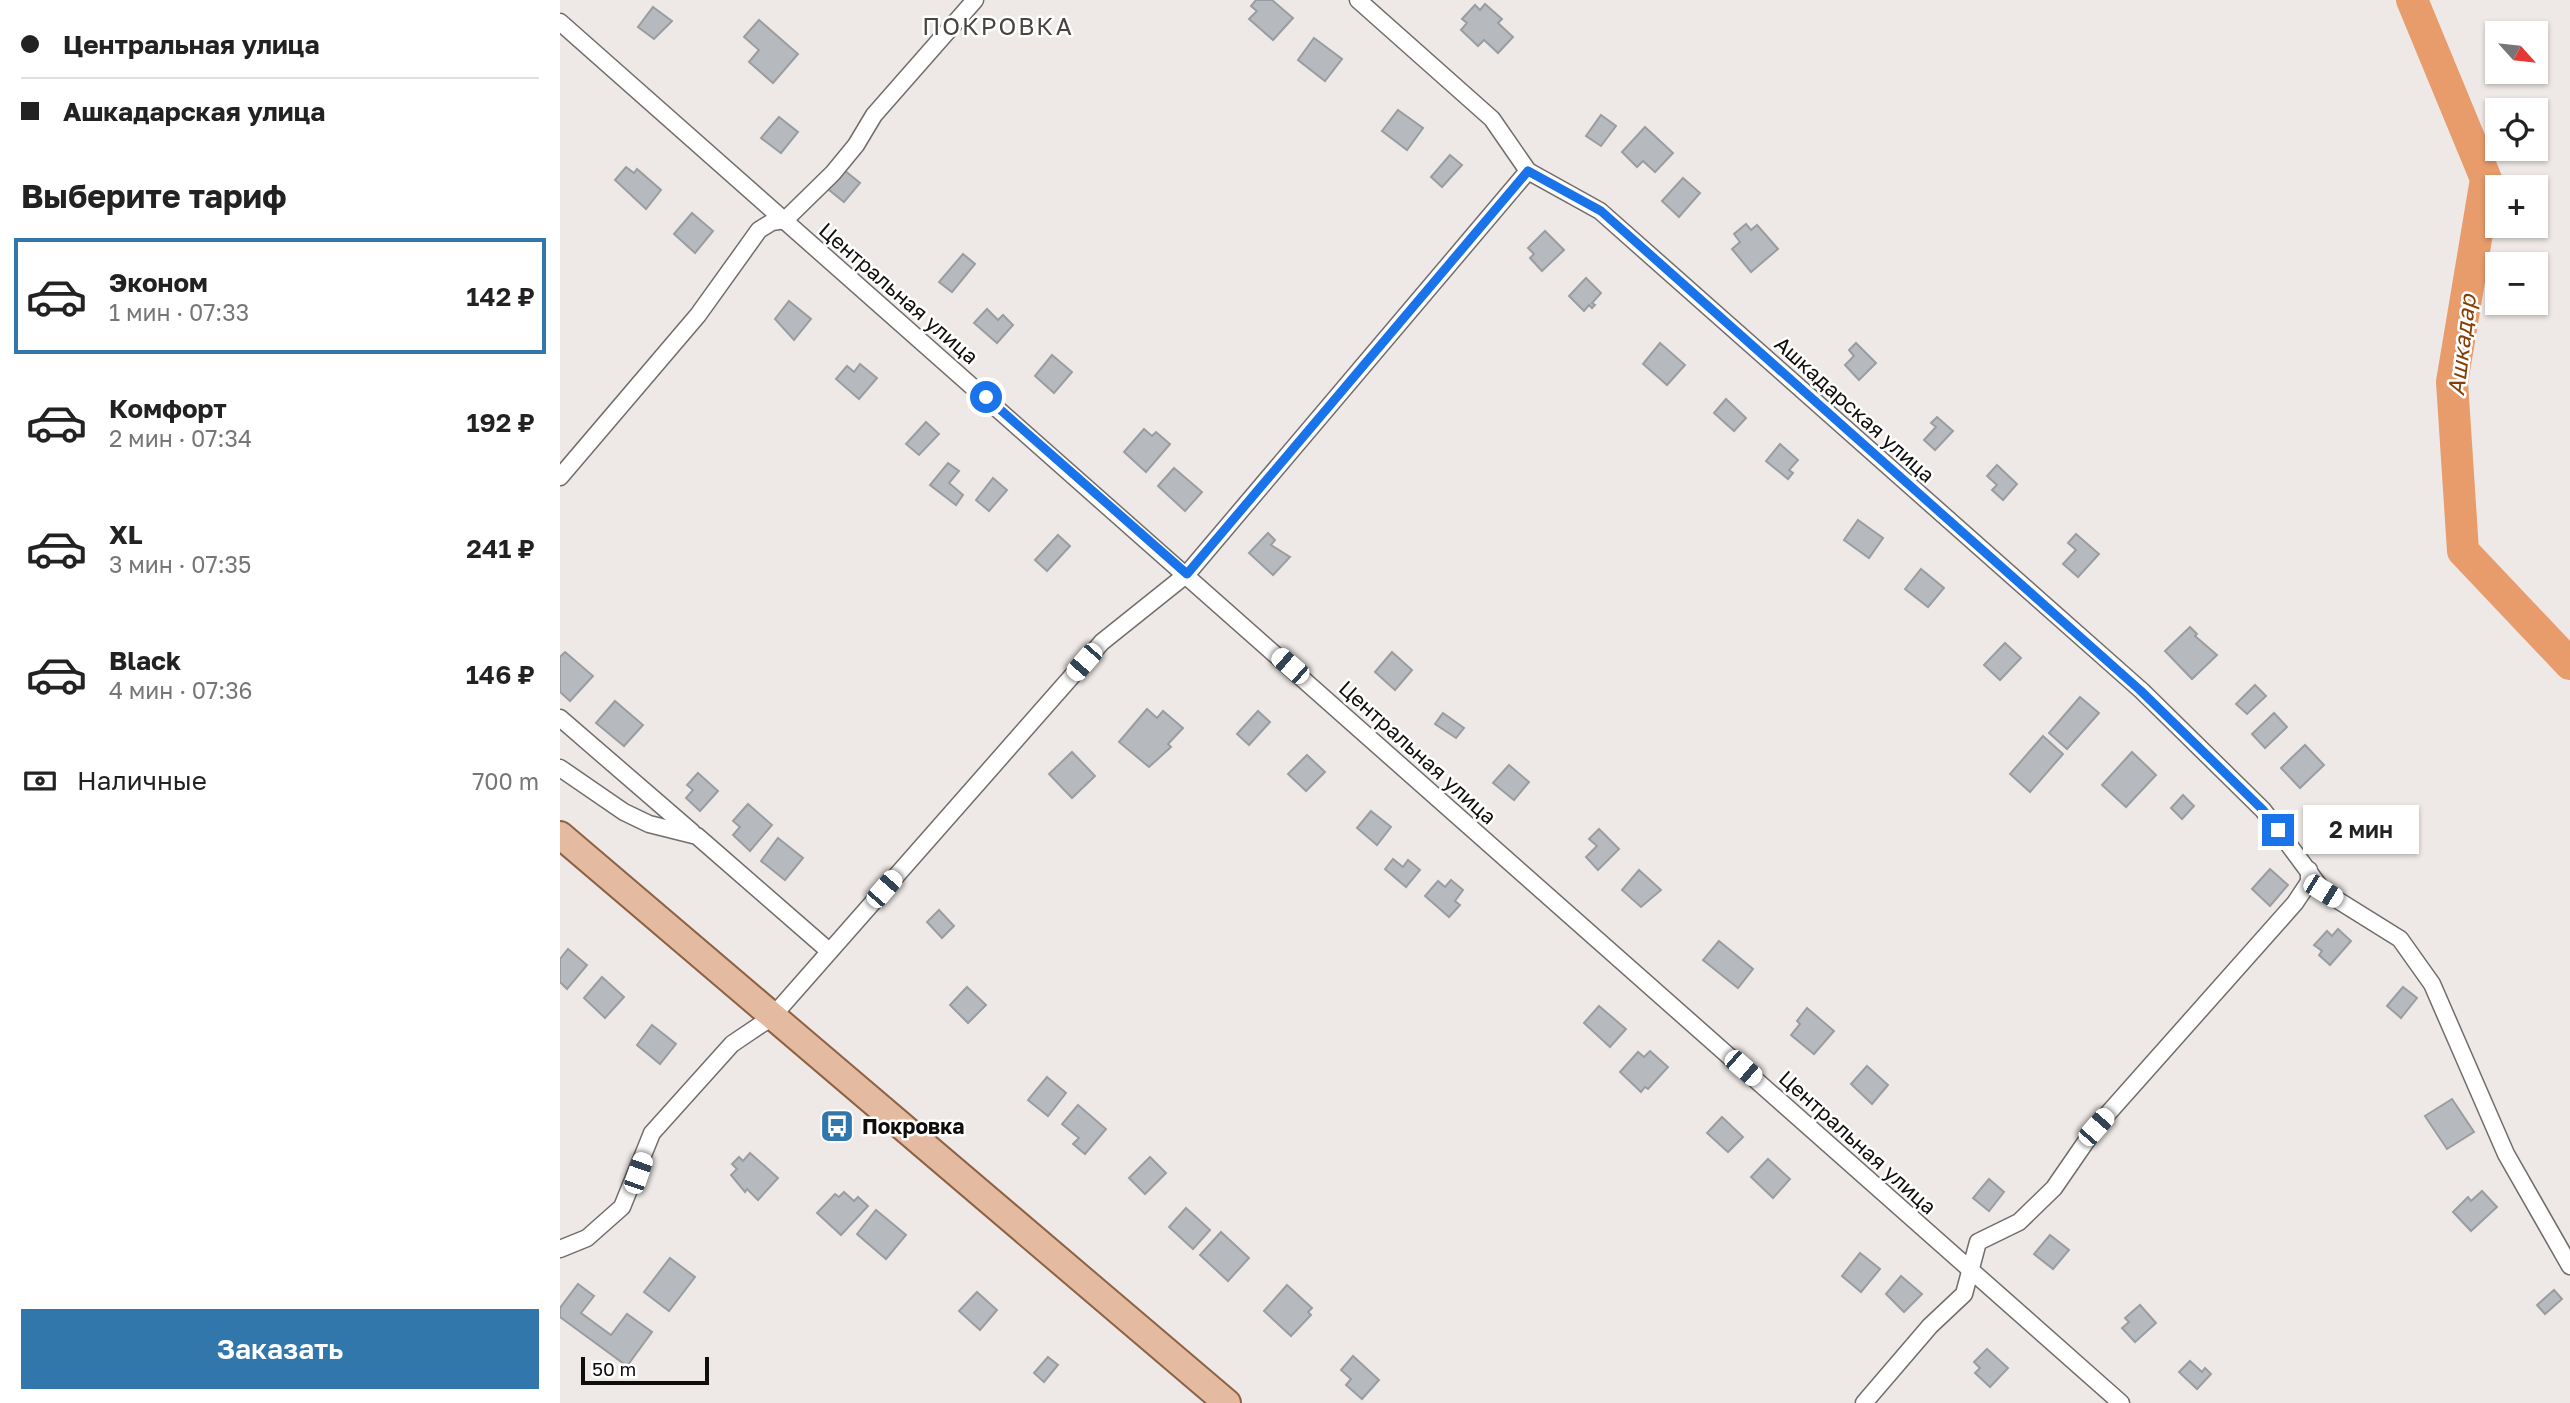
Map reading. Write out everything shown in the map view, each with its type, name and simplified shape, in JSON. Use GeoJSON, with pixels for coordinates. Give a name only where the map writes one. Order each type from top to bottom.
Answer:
{"type":"FeatureCollection","features":[{"type":"Feature","properties":{"kind":"main road"},"geometry":{"type":"LineString","coordinates":[[560,835],[1227,1403]]}},
{"type":"Feature","properties":{"kind":"street"},"geometry":{"type":"LineString","coordinates":[[560,477],[698,315],[759,230],[772,222],[785,220],[848,154],[874,115],[975,0]]}},
{"type":"Feature","properties":{"kind":"street","name":"Ашкадарская улица"},"geometry":{"type":"LineString","coordinates":[[1358,0],[1492,119],[1528,171],[1601,211],[2141,691],[2263,810],[2323,891],[2400,939],[2432,984],[2506,1154],[2570,1266]]}},
{"type":"Feature","properties":{"kind":"street","name":"Центральная улица"},"geometry":{"type":"LineString","coordinates":[[560,22],[2121,1403]]}},
{"type":"Feature","properties":{"kind":"street"},"geometry":{"type":"LineString","coordinates":[[560,1249],[587,1238],[622,1208],[652,1133],[732,1044],[772,1017],[1102,642],[1187,574],[1528,171]]}},
{"type":"Feature","properties":{"kind":"street"},"geometry":{"type":"LineString","coordinates":[[560,718],[829,951]]}},
{"type":"Feature","properties":{"kind":"street"},"geometry":{"type":"LineString","coordinates":[[560,768],[624,812],[649,824],[697,836]]}},
{"type":"Feature","properties":{"kind":"street"},"geometry":{"type":"LineString","coordinates":[[1864,1403],[1930,1326],[1964,1294],[1978,1242],[2019,1222],[2054,1188],[2096,1127],[2295,904],[2309,882],[2309,870]]}},
{"type":"Feature","properties":{"kind":"building"},"geometry":{"type":"Polygon","coordinates":[[[1256,0],[1272,0],[1293,18],[1273,40],[1249,19],[1257,11],[1251,6],[1256,0]]]}},
{"type":"Feature","properties":{"kind":"building"},"geometry":{"type":"Polygon","coordinates":[[[1485,4],[1502,19],[1498,23],[1513,37],[1498,53],[1484,40],[1478,46],[1461,30],[1467,23],[1462,19],[1475,5],[1480,10],[1485,4]]]}},
{"type":"Feature","properties":{"kind":"building"},"geometry":{"type":"Polygon","coordinates":[[[653,7],[672,21],[654,39],[638,27],[653,7]]]}},
{"type":"Feature","properties":{"kind":"building"},"geometry":{"type":"Polygon","coordinates":[[[759,20],[798,54],[773,83],[749,62],[759,50],[744,37],[759,20]]]}},
{"type":"Feature","properties":{"kind":"building"},"geometry":{"type":"Polygon","coordinates":[[[1314,38],[1342,59],[1325,81],[1298,60],[1314,38]]]}},
{"type":"Feature","properties":{"kind":"building"},"geometry":{"type":"Polygon","coordinates":[[[1398,110],[1423,128],[1407,150],[1382,131],[1398,110]]]}},
{"type":"Feature","properties":{"kind":"building"},"geometry":{"type":"Polygon","coordinates":[[[1601,115],[1616,126],[1601,146],[1586,136],[1601,115]]]}},
{"type":"Feature","properties":{"kind":"building"},"geometry":{"type":"Polygon","coordinates":[[[779,117],[798,132],[781,153],[761,138],[779,117]]]}},
{"type":"Feature","properties":{"kind":"building"},"geometry":{"type":"Polygon","coordinates":[[[1645,127],[1673,153],[1655,172],[1643,161],[1637,167],[1622,152],[1645,127]]]}},
{"type":"Feature","properties":{"kind":"building"},"geometry":{"type":"Polygon","coordinates":[[[1450,155],[1462,165],[1442,187],[1431,177],[1450,155]]]}},
{"type":"Feature","properties":{"kind":"building"},"geometry":{"type":"Polygon","coordinates":[[[626,167],[634,173],[637,169],[661,190],[646,209],[615,180],[626,167]]]}},
{"type":"Feature","properties":{"kind":"building"},"geometry":{"type":"Polygon","coordinates":[[[844,170],[860,183],[844,202],[828,189],[844,170]]]}},
{"type":"Feature","properties":{"kind":"building"},"geometry":{"type":"Polygon","coordinates":[[[1683,178],[1700,193],[1679,217],[1662,201],[1683,178]]]}},
{"type":"Feature","properties":{"kind":"building"},"geometry":{"type":"Polygon","coordinates":[[[692,213],[713,231],[695,253],[674,234],[692,213]]]}},
{"type":"Feature","properties":{"kind":"building"},"geometry":{"type":"Polygon","coordinates":[[[1746,224],[1751,230],[1757,225],[1778,249],[1751,272],[1732,249],[1740,242],[1734,234],[1746,224]]]}},
{"type":"Feature","properties":{"kind":"building"},"geometry":{"type":"Polygon","coordinates":[[[1545,231],[1564,250],[1542,271],[1530,258],[1534,254],[1528,248],[1545,231]]]}},
{"type":"Feature","properties":{"kind":"building"},"geometry":{"type":"Polygon","coordinates":[[[963,254],[975,264],[952,292],[939,282],[963,254]]]}},
{"type":"Feature","properties":{"kind":"building"},"geometry":{"type":"Polygon","coordinates":[[[1586,278],[1601,293],[1592,303],[1595,305],[1592,308],[1589,305],[1584,311],[1569,296],[1586,278]]]}},
{"type":"Feature","properties":{"kind":"building"},"geometry":{"type":"Polygon","coordinates":[[[789,301],[811,319],[794,340],[775,319],[789,301]]]}},
{"type":"Feature","properties":{"kind":"building"},"geometry":{"type":"Polygon","coordinates":[[[987,309],[998,320],[1003,315],[1013,325],[997,343],[974,323],[987,309]]]}},
{"type":"Feature","properties":{"kind":"building"},"geometry":{"type":"Polygon","coordinates":[[[1660,343],[1685,365],[1667,385],[1643,364],[1660,343]]]}},
{"type":"Feature","properties":{"kind":"building"},"geometry":{"type":"Polygon","coordinates":[[[1856,343],[1876,363],[1859,380],[1845,365],[1854,356],[1849,350],[1856,343]]]}},
{"type":"Feature","properties":{"kind":"building"},"geometry":{"type":"Polygon","coordinates":[[[1052,355],[1072,372],[1054,393],[1035,376],[1052,355]]]}},
{"type":"Feature","properties":{"kind":"building"},"geometry":{"type":"Polygon","coordinates":[[[860,364],[877,378],[859,399],[836,379],[847,366],[854,372],[860,364]]]}},
{"type":"Feature","properties":{"kind":"building"},"geometry":{"type":"Polygon","coordinates":[[[1726,399],[1746,418],[1734,431],[1714,413],[1726,399]]]}},
{"type":"Feature","properties":{"kind":"building"},"geometry":{"type":"Polygon","coordinates":[[[1937,417],[1953,431],[1935,450],[1924,440],[1936,427],[1931,423],[1937,417]]]}},
{"type":"Feature","properties":{"kind":"building"},"geometry":{"type":"Polygon","coordinates":[[[926,422],[939,434],[919,455],[906,444],[926,422]]]}},
{"type":"Feature","properties":{"kind":"building"},"geometry":{"type":"Polygon","coordinates":[[[1144,429],[1152,436],[1156,432],[1170,444],[1146,472],[1124,452],[1144,429]]]}},
{"type":"Feature","properties":{"kind":"building"},"geometry":{"type":"Polygon","coordinates":[[[1780,444],[1798,460],[1789,470],[1793,473],[1788,479],[1766,461],[1780,444]]]}},
{"type":"Feature","properties":{"kind":"building"},"geometry":{"type":"Polygon","coordinates":[[[948,463],[959,471],[949,483],[963,495],[956,505],[930,485],[948,463]]]}},
{"type":"Feature","properties":{"kind":"building"},"geometry":{"type":"Polygon","coordinates":[[[1997,465],[2017,484],[2003,500],[1992,490],[1997,485],[1987,476],[1997,465]]]}},
{"type":"Feature","properties":{"kind":"building"},"geometry":{"type":"Polygon","coordinates":[[[1174,468],[1202,492],[1185,511],[1158,486],[1174,468]]]}},
{"type":"Feature","properties":{"kind":"building"},"geometry":{"type":"Polygon","coordinates":[[[993,478],[1007,490],[989,511],[976,500],[993,478]]]}},
{"type":"Feature","properties":{"kind":"building"},"geometry":{"type":"Polygon","coordinates":[[[1858,520],[1883,538],[1869,558],[1844,540],[1858,520]]]}},
{"type":"Feature","properties":{"kind":"building"},"geometry":{"type":"Polygon","coordinates":[[[1268,533],[1275,540],[1271,545],[1290,557],[1273,575],[1249,553],[1268,533]]]}},
{"type":"Feature","properties":{"kind":"building"},"geometry":{"type":"Polygon","coordinates":[[[2076,534],[2099,554],[2078,577],[2063,564],[2076,550],[2068,543],[2076,534]]]}},
{"type":"Feature","properties":{"kind":"building"},"geometry":{"type":"Polygon","coordinates":[[[1058,535],[1070,546],[1047,571],[1035,560],[1058,535]]]}},
{"type":"Feature","properties":{"kind":"building"},"geometry":{"type":"Polygon","coordinates":[[[1921,569],[1944,588],[1928,607],[1905,589],[1921,569]]]}},
{"type":"Feature","properties":{"kind":"building"},"geometry":{"type":"Polygon","coordinates":[[[2190,627],[2197,634],[2195,636],[2217,655],[2192,679],[2165,651],[2190,627]]]}},
{"type":"Feature","properties":{"kind":"building"},"geometry":{"type":"Polygon","coordinates":[[[2005,643],[2021,658],[2000,680],[1984,665],[2005,643]]]}},
{"type":"Feature","properties":{"kind":"building"},"geometry":{"type":"Polygon","coordinates":[[[565,652],[593,676],[570,701],[560,692],[560,657],[565,652]]]}},
{"type":"Feature","properties":{"kind":"building"},"geometry":{"type":"Polygon","coordinates":[[[1392,652],[1412,670],[1395,690],[1375,672],[1392,652]]]}},
{"type":"Feature","properties":{"kind":"building"},"geometry":{"type":"Polygon","coordinates":[[[2255,685],[2266,696],[2247,714],[2236,704],[2255,685]]]}},
{"type":"Feature","properties":{"kind":"building"},"geometry":{"type":"Polygon","coordinates":[[[2080,697],[2099,713],[2067,749],[2049,733],[2080,697]]]}},
{"type":"Feature","properties":{"kind":"building"},"geometry":{"type":"Polygon","coordinates":[[[615,701],[643,725],[624,746],[596,723],[615,701]]]}},
{"type":"Feature","properties":{"kind":"building"},"geometry":{"type":"Polygon","coordinates":[[[1147,709],[1157,718],[1163,711],[1183,728],[1168,744],[1171,747],[1149,767],[1119,742],[1147,709]]]}},
{"type":"Feature","properties":{"kind":"building"},"geometry":{"type":"Polygon","coordinates":[[[1258,711],[1270,722],[1249,745],[1237,734],[1258,711]]]}},
{"type":"Feature","properties":{"kind":"building"},"geometry":{"type":"Polygon","coordinates":[[[1443,713],[1464,728],[1456,738],[1435,724],[1443,713]]]}},
{"type":"Feature","properties":{"kind":"building"},"geometry":{"type":"Polygon","coordinates":[[[2274,713],[2287,727],[2265,748],[2252,734],[2274,713]]]}},
{"type":"Feature","properties":{"kind":"building"},"geometry":{"type":"Polygon","coordinates":[[[2043,736],[2063,754],[2030,792],[2010,774],[2043,736]]]}},
{"type":"Feature","properties":{"kind":"building"},"geometry":{"type":"Polygon","coordinates":[[[2305,745],[2324,765],[2300,788],[2281,768],[2305,745]]]}},
{"type":"Feature","properties":{"kind":"building"},"geometry":{"type":"Polygon","coordinates":[[[1072,752],[1095,776],[1072,798],[1049,774],[1072,752]]]}},
{"type":"Feature","properties":{"kind":"building"},"geometry":{"type":"Polygon","coordinates":[[[2132,752],[2156,775],[2126,807],[2102,785],[2132,752]]]}},
{"type":"Feature","properties":{"kind":"building"},"geometry":{"type":"Polygon","coordinates":[[[1307,755],[1325,772],[1306,791],[1288,774],[1307,755]]]}},
{"type":"Feature","properties":{"kind":"building"},"geometry":{"type":"Polygon","coordinates":[[[1509,765],[1529,782],[1514,800],[1493,783],[1509,765]]]}},
{"type":"Feature","properties":{"kind":"building"},"geometry":{"type":"Polygon","coordinates":[[[698,773],[718,791],[700,811],[686,798],[693,790],[687,785],[698,773]]]}},
{"type":"Feature","properties":{"kind":"building"},"geometry":{"type":"Polygon","coordinates":[[[2183,795],[2194,806],[2182,819],[2171,808],[2183,795]]]}},
{"type":"Feature","properties":{"kind":"building"},"geometry":{"type":"Polygon","coordinates":[[[748,804],[772,825],[750,851],[733,835],[740,827],[733,821],[748,804]]]}},
{"type":"Feature","properties":{"kind":"building"},"geometry":{"type":"Polygon","coordinates":[[[1371,811],[1391,827],[1377,845],[1357,828],[1371,811]]]}},
{"type":"Feature","properties":{"kind":"building"},"geometry":{"type":"Polygon","coordinates":[[[1599,829],[1619,849],[1598,870],[1586,857],[1597,846],[1589,839],[1599,829]]]}},
{"type":"Feature","properties":{"kind":"building"},"geometry":{"type":"Polygon","coordinates":[[[778,838],[803,858],[785,880],[761,861],[778,838]]]}},
{"type":"Feature","properties":{"kind":"building"},"geometry":{"type":"Polygon","coordinates":[[[1393,859],[1403,867],[1408,860],[1420,870],[1406,887],[1385,869],[1393,859]]]}},
{"type":"Feature","properties":{"kind":"building"},"geometry":{"type":"Polygon","coordinates":[[[2270,869],[2288,885],[2270,906],[2252,889],[2270,869]]]}},
{"type":"Feature","properties":{"kind":"building"},"geometry":{"type":"Polygon","coordinates":[[[1639,870],[1661,890],[1641,907],[1622,890],[1639,870]]]}},
{"type":"Feature","properties":{"kind":"building"},"geometry":{"type":"Polygon","coordinates":[[[1451,880],[1463,890],[1455,901],[1460,905],[1449,917],[1425,896],[1438,881],[1445,887],[1451,880]]]}},
{"type":"Feature","properties":{"kind":"building"},"geometry":{"type":"Polygon","coordinates":[[[939,910],[954,926],[942,938],[927,922],[939,910]]]}},
{"type":"Feature","properties":{"kind":"building"},"geometry":{"type":"Polygon","coordinates":[[[2338,929],[2351,941],[2330,965],[2319,955],[2322,951],[2314,945],[2327,931],[2332,936],[2338,929]]]}},
{"type":"Feature","properties":{"kind":"building"},"geometry":{"type":"Polygon","coordinates":[[[1719,941],[1753,969],[1738,988],[1703,960],[1719,941]]]}},
{"type":"Feature","properties":{"kind":"building"},"geometry":{"type":"Polygon","coordinates":[[[568,949],[587,965],[567,989],[560,982],[560,959],[568,949]]]}},
{"type":"Feature","properties":{"kind":"building"},"geometry":{"type":"Polygon","coordinates":[[[602,977],[624,997],[605,1018],[584,998],[602,977]]]}},
{"type":"Feature","properties":{"kind":"building"},"geometry":{"type":"Polygon","coordinates":[[[967,987],[986,1005],[968,1023],[950,1005],[967,987]]]}},
{"type":"Feature","properties":{"kind":"building"},"geometry":{"type":"Polygon","coordinates":[[[2403,987],[2417,998],[2401,1018],[2387,1006],[2403,987]]]}},
{"type":"Feature","properties":{"kind":"building"},"geometry":{"type":"Polygon","coordinates":[[[1599,1006],[1626,1029],[1610,1047],[1584,1023],[1599,1006]]]}},
{"type":"Feature","properties":{"kind":"building"},"geometry":{"type":"Polygon","coordinates":[[[1807,1008],[1834,1031],[1814,1054],[1791,1035],[1800,1024],[1797,1021],[1807,1008]]]}},
{"type":"Feature","properties":{"kind":"building"},"geometry":{"type":"Polygon","coordinates":[[[652,1025],[676,1044],[660,1064],[637,1045],[652,1025]]]}},
{"type":"Feature","properties":{"kind":"building"},"geometry":{"type":"Polygon","coordinates":[[[1650,1051],[1668,1067],[1648,1089],[1645,1087],[1641,1092],[1620,1072],[1638,1052],[1644,1057],[1650,1051]]]}},
{"type":"Feature","properties":{"kind":"building"},"geometry":{"type":"Polygon","coordinates":[[[1867,1066],[1888,1085],[1872,1104],[1851,1084],[1867,1066]]]}},
{"type":"Feature","properties":{"kind":"building"},"geometry":{"type":"Polygon","coordinates":[[[1047,1077],[1066,1093],[1048,1116],[1028,1100],[1047,1077]]]}},
{"type":"Feature","properties":{"kind":"building"},"geometry":{"type":"Polygon","coordinates":[[[2452,1099],[2474,1132],[2447,1149],[2425,1116],[2452,1099]]]}},
{"type":"Feature","properties":{"kind":"building"},"geometry":{"type":"Polygon","coordinates":[[[1078,1105],[1106,1129],[1085,1154],[1073,1144],[1079,1138],[1062,1124],[1078,1105]]]}},
{"type":"Feature","properties":{"kind":"building"},"geometry":{"type":"Polygon","coordinates":[[[1722,1117],[1743,1137],[1728,1152],[1707,1133],[1722,1117]]]}},
{"type":"Feature","properties":{"kind":"building"},"geometry":{"type":"Polygon","coordinates":[[[750,1153],[778,1178],[758,1200],[747,1189],[745,1192],[731,1175],[737,1169],[732,1164],[739,1157],[743,1161],[750,1153]]]}},
{"type":"Feature","properties":{"kind":"building"},"geometry":{"type":"Polygon","coordinates":[[[1150,1157],[1166,1173],[1145,1194],[1129,1178],[1150,1157]]]}},
{"type":"Feature","properties":{"kind":"building"},"geometry":{"type":"Polygon","coordinates":[[[1768,1159],[1790,1179],[1773,1198],[1751,1177],[1768,1159]]]}},
{"type":"Feature","properties":{"kind":"building"},"geometry":{"type":"Polygon","coordinates":[[[1989,1179],[2004,1192],[1989,1211],[1973,1198],[1989,1179]]]}},
{"type":"Feature","properties":{"kind":"building"},"geometry":{"type":"Polygon","coordinates":[[[2482,1191],[2497,1207],[2471,1231],[2453,1212],[2468,1197],[2471,1201],[2482,1191]]]}},
{"type":"Feature","properties":{"kind":"building"},"geometry":{"type":"Polygon","coordinates":[[[844,1192],[854,1201],[858,1197],[868,1206],[841,1235],[817,1213],[835,1194],[839,1197],[844,1192]]]}},
{"type":"Feature","properties":{"kind":"building"},"geometry":{"type":"Polygon","coordinates":[[[1186,1208],[1210,1230],[1193,1249],[1169,1227],[1186,1208]]]}},
{"type":"Feature","properties":{"kind":"building"},"geometry":{"type":"Polygon","coordinates":[[[876,1210],[906,1235],[886,1259],[857,1234],[876,1210]]]}},
{"type":"Feature","properties":{"kind":"building"},"geometry":{"type":"Polygon","coordinates":[[[1221,1232],[1249,1258],[1228,1281],[1200,1255],[1221,1232]]]}},
{"type":"Feature","properties":{"kind":"building"},"geometry":{"type":"Polygon","coordinates":[[[2050,1235],[2069,1250],[2053,1269],[2034,1254],[2050,1235]]]}},
{"type":"Feature","properties":{"kind":"building"},"geometry":{"type":"Polygon","coordinates":[[[1860,1253],[1880,1269],[1861,1292],[1842,1276],[1860,1253]]]}},
{"type":"Feature","properties":{"kind":"building"},"geometry":{"type":"Polygon","coordinates":[[[670,1258],[695,1277],[669,1311],[644,1292],[670,1258]]]}},
{"type":"Feature","properties":{"kind":"building"},"geometry":{"type":"Polygon","coordinates":[[[1901,1276],[1922,1294],[1904,1312],[1886,1294],[1901,1276]]]}},
{"type":"Feature","properties":{"kind":"building"},"geometry":{"type":"Polygon","coordinates":[[[578,1284],[594,1296],[581,1313],[611,1335],[627,1314],[652,1332],[627,1366],[560,1317],[560,1308],[578,1284]]]}},
{"type":"Feature","properties":{"kind":"building"},"geometry":{"type":"Polygon","coordinates":[[[1287,1285],[1312,1308],[1308,1312],[1311,1315],[1291,1336],[1264,1311],[1287,1285]]]}},
{"type":"Feature","properties":{"kind":"building"},"geometry":{"type":"Polygon","coordinates":[[[2554,1290],[2562,1299],[2545,1314],[2537,1305],[2554,1290]]]}},
{"type":"Feature","properties":{"kind":"building"},"geometry":{"type":"Polygon","coordinates":[[[977,1292],[997,1310],[980,1330],[959,1311],[977,1292]]]}},
{"type":"Feature","properties":{"kind":"building"},"geometry":{"type":"Polygon","coordinates":[[[2140,1305],[2156,1323],[2135,1342],[2122,1328],[2129,1322],[2125,1318],[2140,1305]]]}},
{"type":"Feature","properties":{"kind":"building"},"geometry":{"type":"Polygon","coordinates":[[[1987,1349],[2008,1368],[1990,1387],[1975,1373],[1980,1368],[1974,1362],[1987,1349]]]}},
{"type":"Feature","properties":{"kind":"building"},"geometry":{"type":"Polygon","coordinates":[[[1353,1356],[1379,1380],[1362,1399],[1346,1385],[1351,1379],[1341,1370],[1353,1356]]]}},
{"type":"Feature","properties":{"kind":"building"},"geometry":{"type":"Polygon","coordinates":[[[1048,1357],[1058,1365],[1044,1382],[1034,1373],[1048,1357]]]}},
{"type":"Feature","properties":{"kind":"building"},"geometry":{"type":"Polygon","coordinates":[[[2190,1361],[2202,1372],[2205,1368],[2211,1374],[2197,1389],[2179,1372],[2190,1361]]]}},
{"type":"Feature","properties":{"kind":"waterway","name":"Ашкадар"},"geometry":{"type":"LineString","coordinates":[[2412,0],[2486,179],[2452,382],[2463,551],[2570,664]]}},
{"type":"Feature","properties":{"kind":"place","name":"Покровка"},"geometry":{"type":"Point","coordinates":[837,1126]}},
{"type":"Feature","properties":{"kind":"district","name":"ПОКРОВКА"},"geometry":{"type":"Point","coordinates":[998,25]}},
{"type":"Feature","properties":{"kind":"route"},"geometry":{"type":"LineString","coordinates":[[986,397],[1187,574],[1528,171],[1601,211],[2141,691],[2263,810],[2278,830]]}}]}
